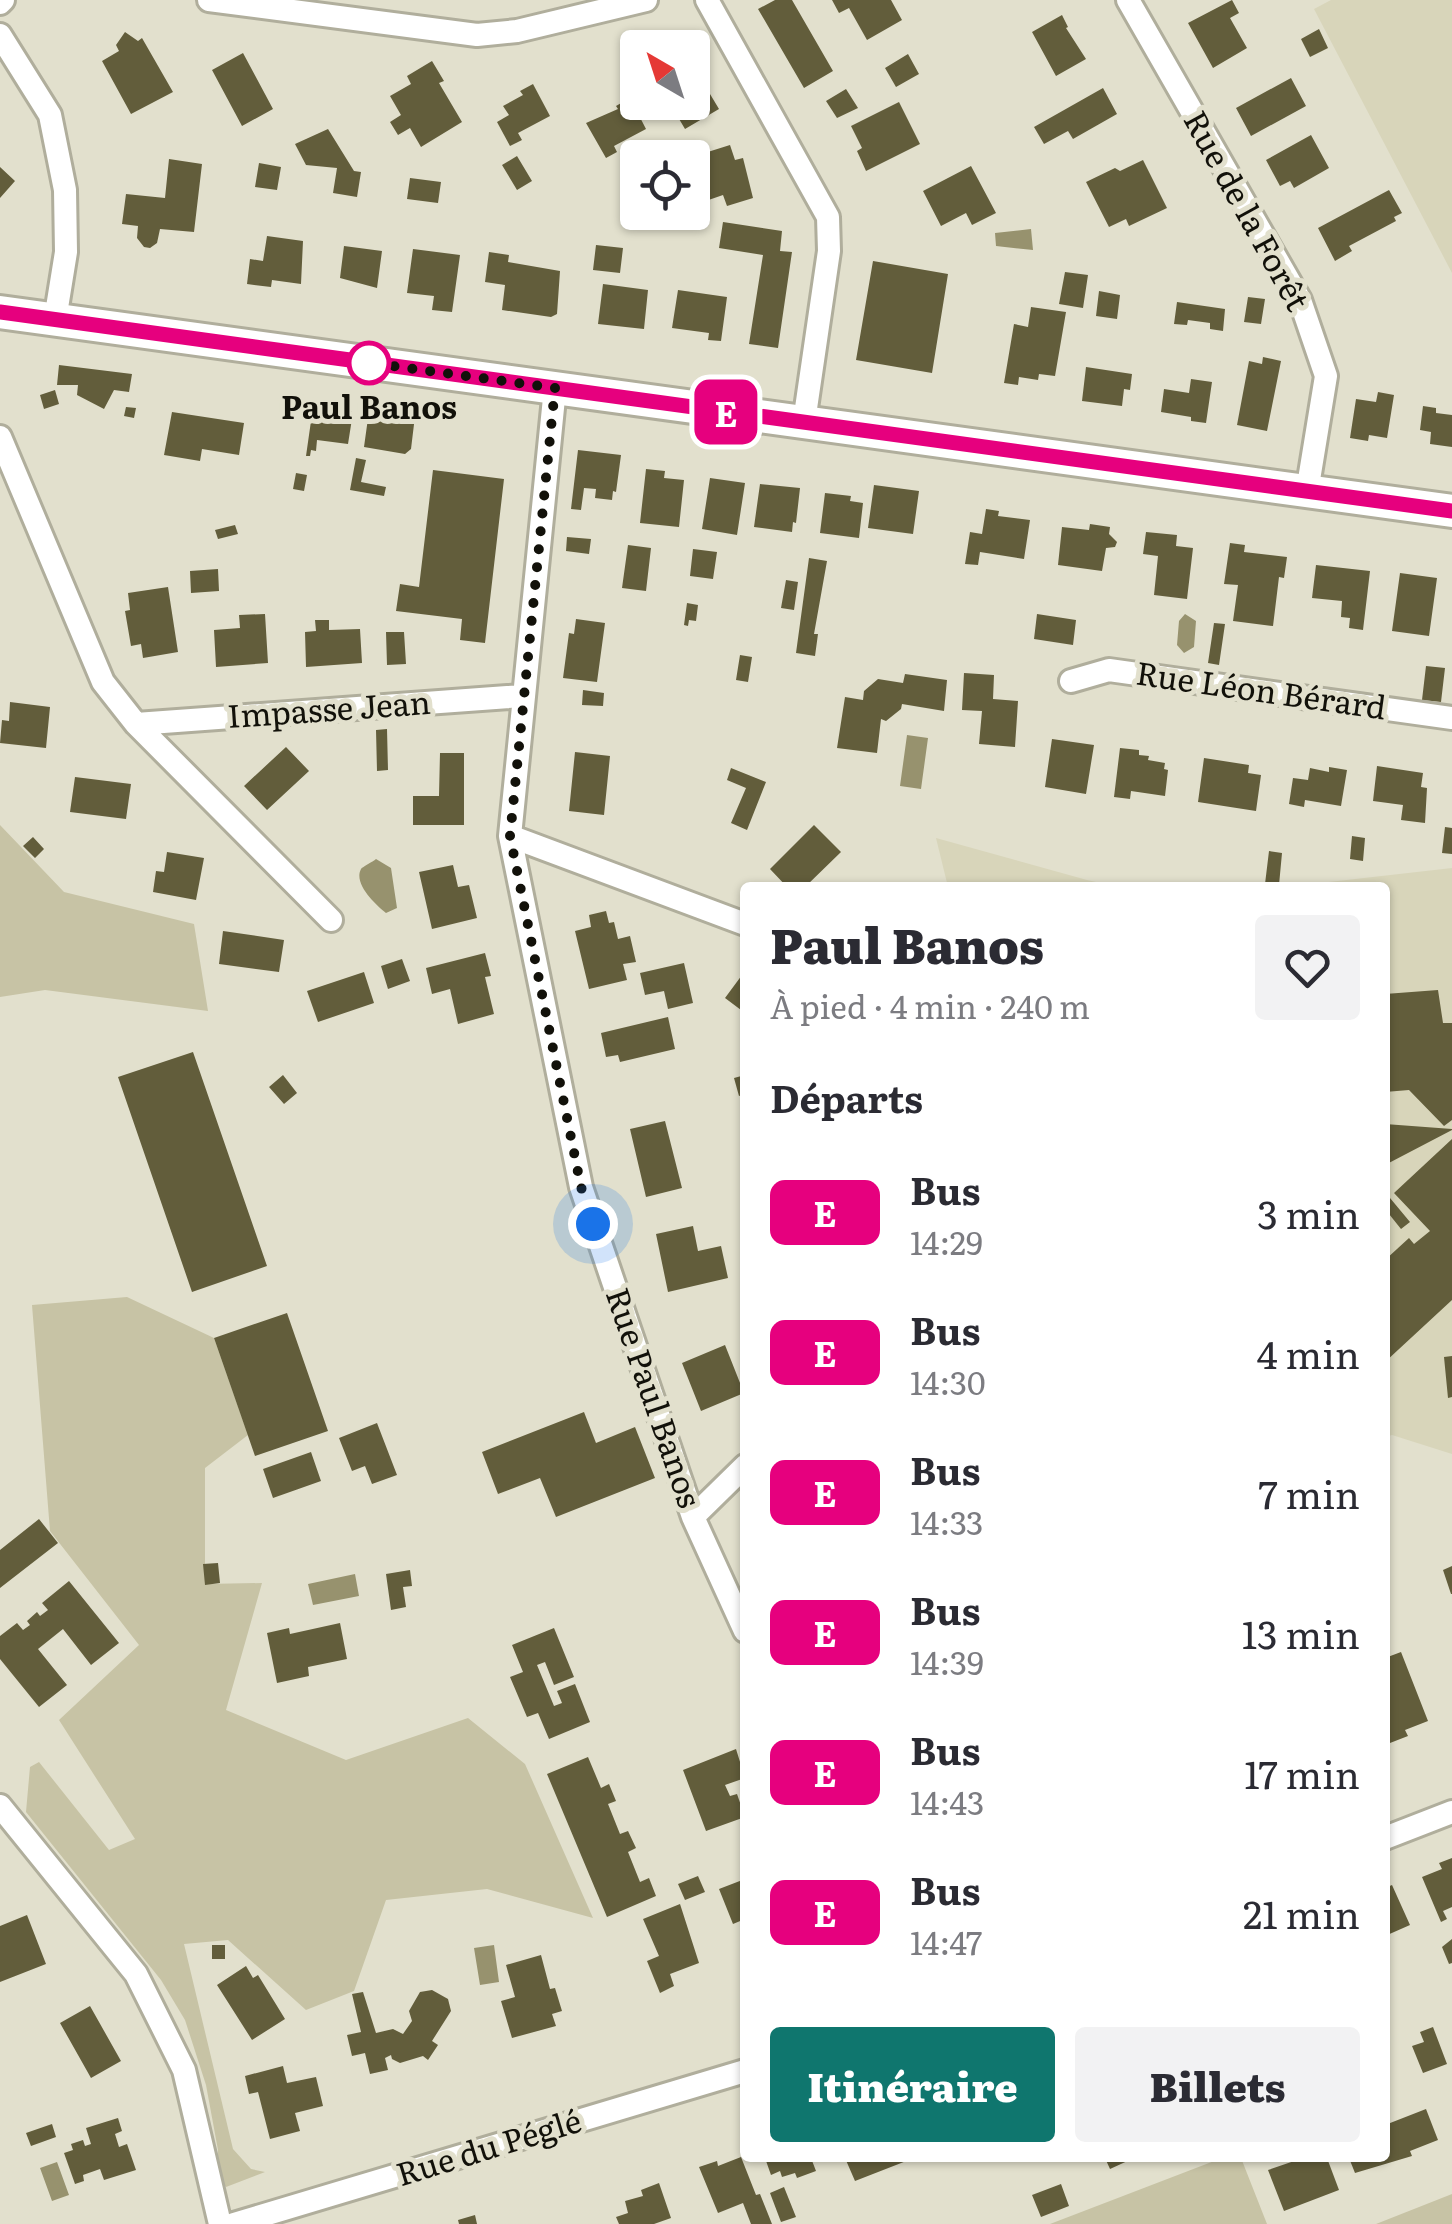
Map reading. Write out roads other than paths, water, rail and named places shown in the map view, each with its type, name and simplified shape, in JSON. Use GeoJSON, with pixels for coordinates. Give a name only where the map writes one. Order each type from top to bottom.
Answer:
{"type":"FeatureCollection","features":[{"type":"Feature","properties":{"kind":"main road"},"geometry":{"type":"LineString","coordinates":[[0,312],[1452,511]]}},
{"type":"Feature","properties":{"kind":"street"},"geometry":{"type":"LineString","coordinates":[[209,0],[477,35],[516,32],[646,0]]}},
{"type":"Feature","properties":{"kind":"street"},"geometry":{"type":"LineString","coordinates":[[706,0],[828,217],[829,250],[804,422]]}},
{"type":"Feature","properties":{"kind":"street","name":"Rue de la Forêt"},"geometry":{"type":"LineString","coordinates":[[1128,0],[1300,300],[1326,376],[1306,492]]}},
{"type":"Feature","properties":{"kind":"street"},"geometry":{"type":"LineString","coordinates":[[0,35],[50,115],[65,190],[66,252],[55,320]]}},
{"type":"Feature","properties":{"kind":"street","name":"Rue Paul Banos"},"geometry":{"type":"LineString","coordinates":[[555,388],[510,836],[581,1187],[693,1517],[740,1619]]}},
{"type":"Feature","properties":{"kind":"street"},"geometry":{"type":"LineString","coordinates":[[0,437],[103,682],[136,724],[331,920]]}},
{"type":"Feature","properties":{"kind":"street","name":"Rue Léon Bérard"},"geometry":{"type":"LineString","coordinates":[[1072,681],[1109,670],[1452,718]]}},
{"type":"Feature","properties":{"kind":"street","name":"Impasse Jean"},"geometry":{"type":"LineString","coordinates":[[136,724],[522,696]]}},
{"type":"Feature","properties":{"kind":"street"},"geometry":{"type":"LineString","coordinates":[[510,836],[740,922]]}},
{"type":"Feature","properties":{"kind":"street"},"geometry":{"type":"LineString","coordinates":[[693,1517],[740,1471]]}},
{"type":"Feature","properties":{"kind":"street"},"geometry":{"type":"LineString","coordinates":[[0,1806],[136,1974],[184,2070],[220,2224]]}},
{"type":"Feature","properties":{"kind":"street"},"geometry":{"type":"LineString","coordinates":[[1390,1836],[1452,1812]]}},
{"type":"Feature","properties":{"kind":"street","name":"Rue du Péglé"},"geometry":{"type":"LineString","coordinates":[[234,2224],[740,2072]]}},
{"type":"Feature","properties":{"kind":"place","name":"Paul Banos"},"geometry":{"type":"Point","coordinates":[369,363]}}]}
